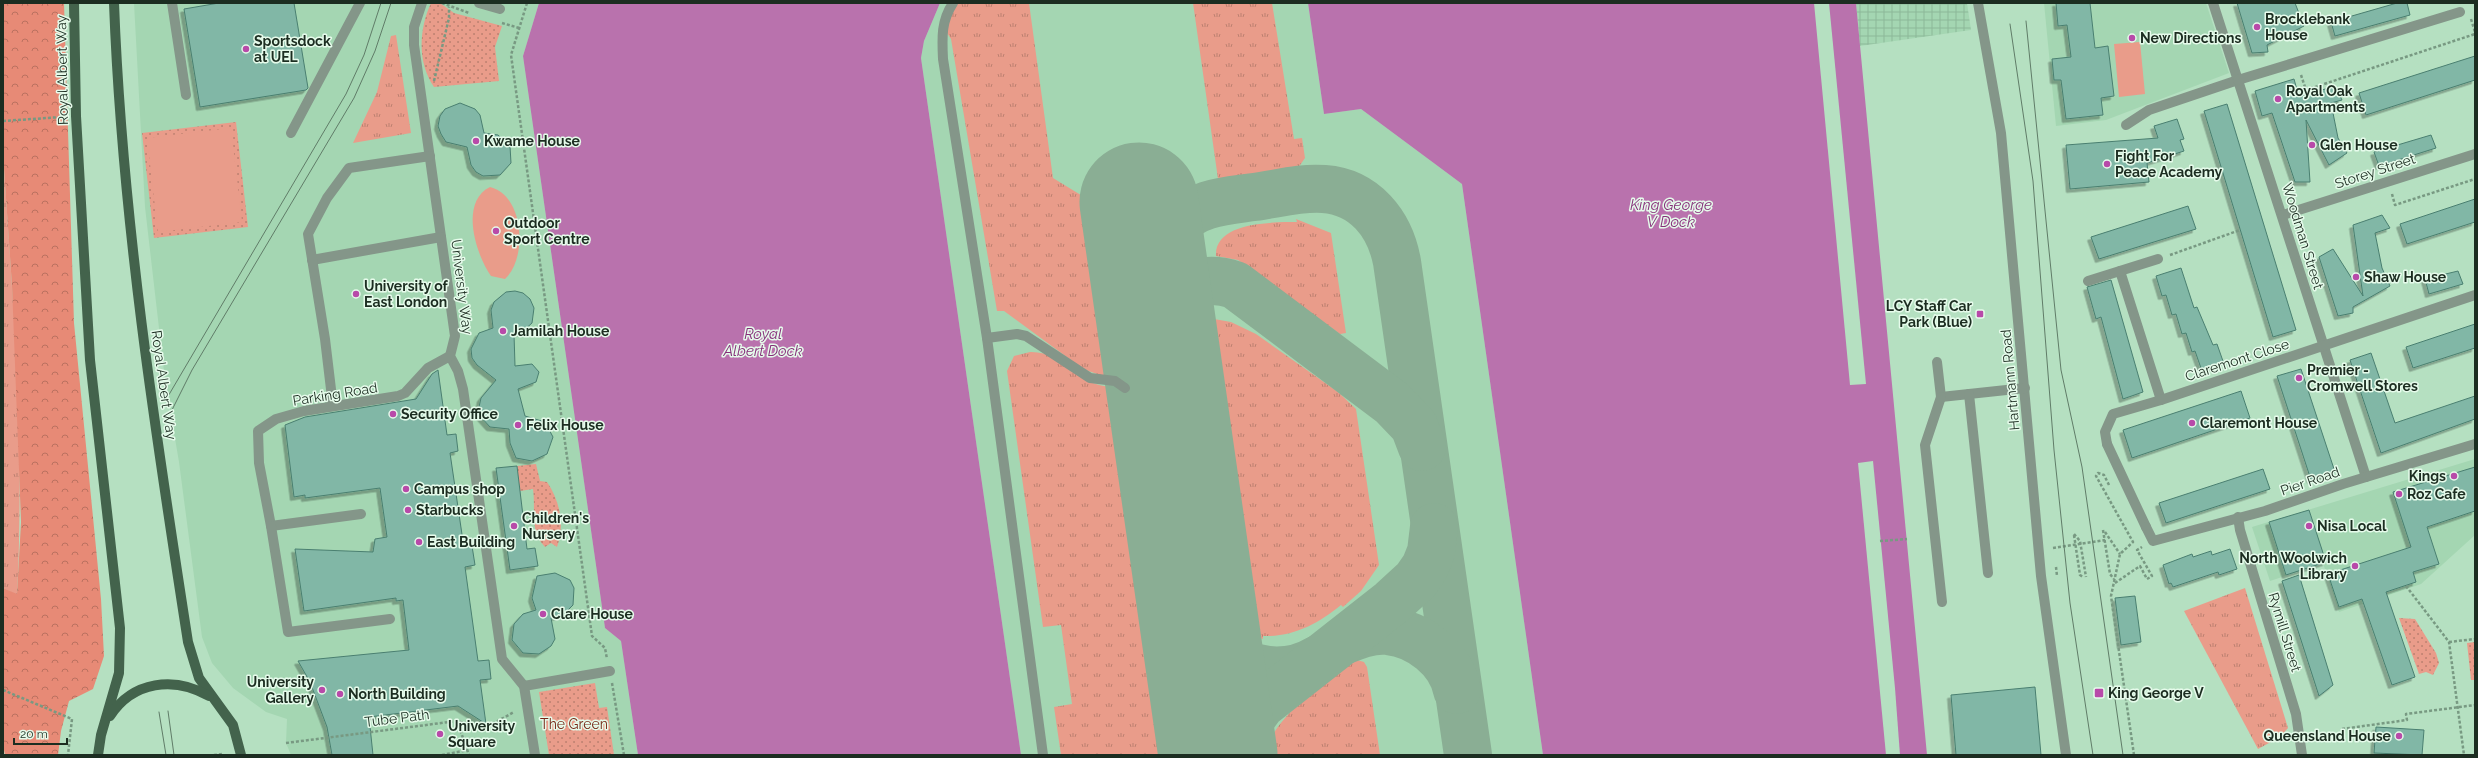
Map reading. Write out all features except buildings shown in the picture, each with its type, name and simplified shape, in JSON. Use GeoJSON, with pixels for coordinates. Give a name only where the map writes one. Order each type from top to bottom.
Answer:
{"type":"FeatureCollection","features":[{"type":"Feature","properties":{"kind":"main road","name":"Royal Albert Way"},"geometry":{"type":"LineString","coordinates":[[74,3],[76,116],[90,360],[120,628],[119,673],[101,735],[98,755]]}},
{"type":"Feature","properties":{"kind":"main road","name":"Royal Albert Way"},"geometry":{"type":"LineString","coordinates":[[114,3],[116,56],[137,295],[154,419],[192,661],[199,678],[232,725],[241,755]]}},
{"type":"Feature","properties":{"kind":"main road"},"geometry":{"type":"LineString","coordinates":[[106,722],[116,707],[129,695],[150,686],[179,684],[196,688],[211,697]]}},
{"type":"Feature","properties":{"kind":"street"},"geometry":{"type":"LineString","coordinates":[[172,3],[186,95]]}},
{"type":"Feature","properties":{"kind":"street"},"geometry":{"type":"LineString","coordinates":[[291,133],[360,3]]}},
{"type":"Feature","properties":{"kind":"street","name":"University Way"},"geometry":{"type":"LineString","coordinates":[[422,3],[414,27],[414,45],[455,336],[450,356]]}},
{"type":"Feature","properties":{"kind":"street"},"geometry":{"type":"LineString","coordinates":[[479,3],[500,9]]}},
{"type":"Feature","properties":{"kind":"street"},"geometry":{"type":"LineString","coordinates":[[953,3],[944,19],[941,33],[943,59],[987,338],[1043,755]]}},
{"type":"Feature","properties":{"kind":"street","name":"Hartmann Road"},"geometry":{"type":"LineString","coordinates":[[1978,3],[2001,133],[2041,576],[2066,755]]}},
{"type":"Feature","properties":{"kind":"street","name":"Woodman Street"},"geometry":{"type":"LineString","coordinates":[[2213,3],[2283,215],[2323,346],[2366,477]]}},
{"type":"Feature","properties":{"kind":"street"},"geometry":{"type":"LineString","coordinates":[[2126,125],[2148,110],[2238,80],[2460,12]]}},
{"type":"Feature","properties":{"kind":"street","name":"Storey Street"},"geometry":{"type":"LineString","coordinates":[[2283,215],[2475,154]]}},
{"type":"Feature","properties":{"kind":"street"},"geometry":{"type":"LineString","coordinates":[[333,406],[308,234],[327,198],[349,168],[430,156]]}},
{"type":"Feature","properties":{"kind":"street"},"geometry":{"type":"LineString","coordinates":[[312,260],[442,237]]}},
{"type":"Feature","properties":{"kind":"street"},"geometry":{"type":"LineString","coordinates":[[2088,280],[2158,259]]}},
{"type":"Feature","properties":{"kind":"street"},"geometry":{"type":"LineString","coordinates":[[2120,271],[2161,400]]}},
{"type":"Feature","properties":{"kind":"street","name":"Claremont Close"},"geometry":{"type":"LineString","coordinates":[[2153,541],[2107,444],[2105,432],[2113,414],[2161,400],[2475,296]]}},
{"type":"Feature","properties":{"kind":"street"},"geometry":{"type":"LineString","coordinates":[[987,338],[1018,334],[1026,336],[1090,378],[1115,381],[1126,388]]}},
{"type":"Feature","properties":{"kind":"street"},"geometry":{"type":"LineString","coordinates":[[450,356],[458,371],[463,389],[502,659],[524,686],[535,755]]}},
{"type":"Feature","properties":{"kind":"street","name":"Parking Road"},"geometry":{"type":"LineString","coordinates":[[271,526],[259,463],[258,431],[276,419],[304,411],[398,396],[405,393],[428,368],[450,356]]}},
{"type":"Feature","properties":{"kind":"street"},"geometry":{"type":"LineString","coordinates":[[1937,362],[1941,398],[1925,445],[1942,602]]}},
{"type":"Feature","properties":{"kind":"street"},"geometry":{"type":"LineString","coordinates":[[1941,398],[2025,388]]}},
{"type":"Feature","properties":{"kind":"street"},"geometry":{"type":"LineString","coordinates":[[1969,394],[1988,573]]}},
{"type":"Feature","properties":{"kind":"street","name":"Pier Road"},"geometry":{"type":"LineString","coordinates":[[2153,541],[2238,518],[2475,444]]}},
{"type":"Feature","properties":{"kind":"street"},"geometry":{"type":"LineString","coordinates":[[361,514],[271,526],[288,632],[390,619]]}},
{"type":"Feature","properties":{"kind":"street","name":"Rymill Street"},"geometry":{"type":"LineString","coordinates":[[2238,518],[2240,530],[2296,714],[2302,755]]}},
{"type":"Feature","properties":{"kind":"street"},"geometry":{"type":"LineString","coordinates":[[524,686],[610,671]]}},
{"type":"Feature","properties":{"kind":"path"},"geometry":{"type":"LineString","coordinates":[[527,3],[511,55],[592,636],[605,648],[624,755]]}},
{"type":"Feature","properties":{"kind":"path"},"geometry":{"type":"LineString","coordinates":[[430,82],[434,82],[449,18],[449,7]]}},
{"type":"Feature","properties":{"kind":"path"},"geometry":{"type":"LineString","coordinates":[[2296,62],[2306,90],[2475,34]]}},
{"type":"Feature","properties":{"kind":"path"},"geometry":{"type":"LineString","coordinates":[[3,121],[76,116]]}},
{"type":"Feature","properties":{"kind":"path"},"geometry":{"type":"LineString","coordinates":[[2388,182],[2395,205],[2475,179]]}},
{"type":"Feature","properties":{"kind":"path"},"geometry":{"type":"LineString","coordinates":[[2158,259],[2240,230]]}},
{"type":"Feature","properties":{"kind":"path"},"geometry":{"type":"LineString","coordinates":[[2111,488],[2104,475],[2098,473],[2096,476],[2133,542],[2120,554],[2114,580]]}},
{"type":"Feature","properties":{"kind":"path"},"geometry":{"type":"LineString","coordinates":[[2115,583],[2110,574],[2103,530],[2120,554]]}},
{"type":"Feature","properties":{"kind":"path"},"geometry":{"type":"LineString","coordinates":[[2074,534],[2080,541],[2084,577],[2080,575],[2076,544],[2074,534]]}},
{"type":"Feature","properties":{"kind":"path"},"geometry":{"type":"LineString","coordinates":[[1880,541],[1907,539]]}},
{"type":"Feature","properties":{"kind":"path"},"geometry":{"type":"LineString","coordinates":[[2053,548],[2105,540]]}},
{"type":"Feature","properties":{"kind":"path"},"geometry":{"type":"LineString","coordinates":[[2134,755],[2110,596],[2111,590],[2115,583],[2140,566],[2147,578],[2152,576],[2137,550],[2143,547],[2139,540]]}},
{"type":"Feature","properties":{"kind":"path"},"geometry":{"type":"LineString","coordinates":[[2056,572],[2057,576]]}},
{"type":"Feature","properties":{"kind":"path"},"geometry":{"type":"LineString","coordinates":[[2406,586],[2449,642],[2464,755]]}},
{"type":"Feature","properties":{"kind":"path"},"geometry":{"type":"LineString","coordinates":[[2449,642],[2475,639]]}},
{"type":"Feature","properties":{"kind":"path"},"geometry":{"type":"LineString","coordinates":[[3,690],[72,719],[68,755]]}},
{"type":"Feature","properties":{"kind":"path"},"geometry":{"type":"LineString","coordinates":[[2342,728],[2407,720],[2406,714],[2475,705]]}},
{"type":"Feature","properties":{"kind":"path","name":"Tube Path"},"geometry":{"type":"LineString","coordinates":[[286,743],[457,720],[485,728],[509,713],[528,708]]}},
{"type":"Feature","properties":{"kind":"path"},"geometry":{"type":"LineString","coordinates":[[457,720],[469,755]]}},
{"type":"Feature","properties":{"kind":"path"},"geometry":{"type":"LineString","coordinates":[[442,755],[468,750]]}},
{"type":"Feature","properties":{"kind":"path"},"geometry":{"type":"LineString","coordinates":[[215,755],[222,754]]}},
{"type":"Feature","properties":{"kind":"shaded area","name":"University of East London"},"geometry":{"type":"Polygon","coordinates":[[[134,3],[539,3],[523,56],[605,628],[621,641],[638,755],[291,755],[286,743],[287,719],[266,712],[233,688],[212,663],[202,637],[179,462],[165,380],[145,207],[134,3]]]}},
{"type":"Feature","properties":{"kind":"shaded area"},"geometry":{"type":"Polygon","coordinates":[[[940,3],[1308,3],[1324,114],[1361,109],[1462,184],[1543,755],[1021,755],[921,58],[924,41],[940,3]]]}},
{"type":"Feature","properties":{"kind":"shaded area"},"geometry":{"type":"Polygon","coordinates":[[[1856,3],[1967,3],[1971,30],[1860,46],[1856,3]]]}},
{"type":"Feature","properties":{"kind":"shaded area","name":"New Directions"},"geometry":{"type":"Polygon","coordinates":[[[2044,3],[2206,3],[2229,73],[2106,120],[2056,126],[2044,3]]]}},
{"type":"Feature","properties":{"kind":"shaded area"},"geometry":{"type":"Polygon","coordinates":[[[2475,459],[2475,535],[2421,584],[2339,612],[2323,563],[2270,581],[2252,527],[2475,459]]]}},
{"type":"Feature","properties":{"kind":"green space"},"geometry":{"type":"Polygon","coordinates":[[[3,3],[64,3],[74,323],[101,599],[104,656],[93,689],[69,701],[61,731],[58,755],[5,755],[3,745],[3,588],[17,594],[21,522],[12,286],[3,154],[3,3]]]}},
{"type":"Feature","properties":{"kind":"green space"},"geometry":{"type":"Polygon","coordinates":[[[431,3],[440,3],[454,13],[502,26],[495,47],[499,81],[434,87],[428,77],[422,56],[422,34],[431,3]]]}},
{"type":"Feature","properties":{"kind":"green space"},"geometry":{"type":"Polygon","coordinates":[[[958,3],[1029,3],[1053,178],[1089,200],[1114,375],[1100,375],[1083,369],[1004,311],[997,311],[951,39],[947,33],[948,21],[958,3]]]}},
{"type":"Feature","properties":{"kind":"green space"},"geometry":{"type":"Polygon","coordinates":[[[1193,3],[1272,3],[1294,139],[1302,138],[1305,158],[1298,168],[1218,179],[1193,3]]]}},
{"type":"Feature","properties":{"kind":"green space"},"geometry":{"type":"Polygon","coordinates":[[[396,35],[411,133],[353,143],[377,92],[391,36],[396,35]]]}},
{"type":"Feature","properties":{"kind":"green space"},"geometry":{"type":"Polygon","coordinates":[[[2140,42],[2145,94],[2119,97],[2114,44],[2140,42]]]}},
{"type":"Feature","properties":{"kind":"green space"},"geometry":{"type":"Polygon","coordinates":[[[236,122],[248,227],[154,238],[142,133],[236,122]]]}},
{"type":"Feature","properties":{"kind":"green space"},"geometry":{"type":"Polygon","coordinates":[[[231,128],[242,222],[158,232],[147,138],[231,128]]]}},
{"type":"Feature","properties":{"kind":"green space"},"geometry":{"type":"Polygon","coordinates":[[[3,154],[14,319],[19,429],[20,485],[17,595],[3,588],[3,154]]]}},
{"type":"Feature","properties":{"kind":"green space","name":"Outdoor Sport Centre"},"geometry":{"type":"Polygon","coordinates":[[[490,187],[501,192],[510,202],[516,214],[519,228],[517,257],[512,269],[505,279],[491,276],[485,267],[476,243],[473,229],[475,204],[481,194],[490,187]]]}},
{"type":"Feature","properties":{"kind":"green space"},"geometry":{"type":"Polygon","coordinates":[[[1296,219],[1331,233],[1346,333],[1340,334],[1238,260],[1216,256],[1218,245],[1224,236],[1234,230],[1260,224],[1297,222],[1296,219]]]}},
{"type":"Feature","properties":{"kind":"green space"},"geometry":{"type":"Polygon","coordinates":[[[1214,319],[1231,322],[1256,334],[1338,392],[1356,409],[1379,565],[1361,591],[1343,607],[1341,605],[1323,618],[1295,632],[1274,636],[1263,636],[1263,639],[1250,634],[1206,320],[1214,319]]]}},
{"type":"Feature","properties":{"kind":"green space"},"geometry":{"type":"Polygon","coordinates":[[[1030,352],[1042,353],[1052,357],[1079,376],[1089,381],[1101,385],[1116,387],[1169,755],[1061,755],[1054,707],[1072,704],[1061,625],[1043,627],[1007,371],[1014,356],[1030,352]]]}},
{"type":"Feature","properties":{"kind":"green space"},"geometry":{"type":"Polygon","coordinates":[[[536,464],[540,481],[547,482],[558,505],[561,530],[557,547],[551,543],[545,547],[537,534],[534,520],[533,489],[520,491],[517,466],[536,464]]]}},
{"type":"Feature","properties":{"kind":"green space"},"geometry":{"type":"Polygon","coordinates":[[[2245,588],[2288,728],[2280,737],[2258,749],[2184,611],[2245,588]]]}},
{"type":"Feature","properties":{"kind":"green space"},"geometry":{"type":"Polygon","coordinates":[[[2399,618],[2415,619],[2436,653],[2439,663],[2433,675],[2426,672],[2419,674],[2399,618]]]}},
{"type":"Feature","properties":{"kind":"green space"},"geometry":{"type":"Polygon","coordinates":[[[2475,642],[2475,680],[2471,680],[2467,643],[2475,642]]]}},
{"type":"Feature","properties":{"kind":"green space"},"geometry":{"type":"Polygon","coordinates":[[[1357,660],[1364,662],[1367,667],[1380,755],[1266,755],[1270,741],[1277,728],[1288,715],[1313,692],[1351,662],[1357,660]]]}},
{"type":"Feature","properties":{"kind":"green space","name":"The Green"},"geometry":{"type":"Polygon","coordinates":[[[595,683],[599,708],[607,707],[614,755],[549,755],[539,692],[595,683]]]}},
{"type":"Feature","properties":{"kind":"water","name":"Royal Albert Dock"},"geometry":{"type":"Polygon","coordinates":[[[539,3],[940,3],[924,41],[921,58],[1021,755],[638,755],[621,641],[605,628],[523,56],[539,3]]]}},
{"type":"Feature","properties":{"kind":"water","name":"King George V Dock"},"geometry":{"type":"Polygon","coordinates":[[[1308,3],[1856,3],[1927,755],[1543,755],[1462,184],[1361,109],[1324,114],[1308,3]]]}},
{"type":"Feature","properties":{"kind":"pier"},"geometry":{"type":"Polygon","coordinates":[[[1814,3],[1829,3],[1866,384],[1850,385],[1814,3]]]}},
{"type":"Feature","properties":{"kind":"pier"},"geometry":{"type":"Polygon","coordinates":[[[1873,461],[1900,755],[1886,755],[1858,463],[1873,461]]]}},
{"type":"Feature","properties":{"kind":"taxiway"},"geometry":{"type":"LineString","coordinates":[[1152,292],[1156,264],[1165,240],[1170,232],[1184,217],[1202,207],[1233,200],[1298,190],[1324,189],[1339,191],[1352,196],[1363,203],[1382,223],[1394,248],[1397,262],[1468,755]]}},
{"type":"Feature","properties":{"kind":"taxiway"},"geometry":{"type":"LineString","coordinates":[[1159,336],[1168,309],[1175,298],[1184,290],[1194,284],[1206,281],[1220,281],[1235,285],[1392,403],[1414,426],[1422,447]]}},
{"type":"Feature","properties":{"kind":"taxiway"},"geometry":{"type":"LineString","coordinates":[[1232,755],[1244,728],[1261,705],[1392,602],[1416,580],[1425,567],[1431,552],[1434,527]]}},
{"type":"Feature","properties":{"kind":"taxiway"},"geometry":{"type":"LineString","coordinates":[[1197,605],[1213,638],[1231,657],[1243,663],[1255,668],[1281,670],[1294,669],[1318,659]]}},
{"type":"Feature","properties":{"kind":"taxiway"},"geometry":{"type":"LineString","coordinates":[[1343,641],[1376,631],[1400,633],[1411,637],[1422,643],[1441,658],[1454,679],[1457,690]]}},
{"type":"Feature","properties":{"kind":"runway"},"geometry":{"type":"LineString","coordinates":[[1139,202],[1218,755]]}},
{"type":"Feature","properties":{"kind":"tram line"},"geometry":{"type":"LineString","coordinates":[[167,398],[346,94],[364,55],[381,3]]}},
{"type":"Feature","properties":{"kind":"tram line"},"geometry":{"type":"LineString","coordinates":[[170,414],[192,370],[354,98],[375,51],[391,3]]}},
{"type":"Feature","properties":{"kind":"tram line"},"geometry":{"type":"LineString","coordinates":[[2026,21],[2061,370],[2082,467],[2123,755]]}},
{"type":"Feature","properties":{"kind":"tram line"},"geometry":{"type":"LineString","coordinates":[[2010,24],[2033,181],[2054,450],[2070,603],[2093,755]]}},
{"type":"Feature","properties":{"kind":"tram line"},"geometry":{"type":"LineString","coordinates":[[168,711],[174,755]]}},
{"type":"Feature","properties":{"kind":"tram line"},"geometry":{"type":"LineString","coordinates":[[159,712],[166,755]]}},
{"type":"Feature","properties":{"kind":"place","name":"Brocklebank House"},"geometry":{"type":"Point","coordinates":[2257,27]}},
{"type":"Feature","properties":{"kind":"place","name":"New Directions"},"geometry":{"type":"Point","coordinates":[2132,38]}},
{"type":"Feature","properties":{"kind":"place","name":"Sportsdock at UEL"},"geometry":{"type":"Point","coordinates":[246,49]}},
{"type":"Feature","properties":{"kind":"place","name":"Royal Oak Apartments"},"geometry":{"type":"Point","coordinates":[2278,99]}},
{"type":"Feature","properties":{"kind":"place","name":"Kwame House"},"geometry":{"type":"Point","coordinates":[476,141]}},
{"type":"Feature","properties":{"kind":"place","name":"Glen House"},"geometry":{"type":"Point","coordinates":[2312,145]}},
{"type":"Feature","properties":{"kind":"place","name":"Fight For Peace Academy"},"geometry":{"type":"Point","coordinates":[2107,164]}},
{"type":"Feature","properties":{"kind":"place","name":"Outdoor Sport Centre"},"geometry":{"type":"Point","coordinates":[496,231]}},
{"type":"Feature","properties":{"kind":"place","name":"Shaw House"},"geometry":{"type":"Point","coordinates":[2356,277]}},
{"type":"Feature","properties":{"kind":"place","name":"University of East London"},"geometry":{"type":"Point","coordinates":[356,294]}},
{"type":"Feature","properties":{"kind":"place","name":"LCY Staff Car Park (Blue)"},"geometry":{"type":"Point","coordinates":[1980,314]}},
{"type":"Feature","properties":{"kind":"place","name":"Jamilah House"},"geometry":{"type":"Point","coordinates":[503,331]}},
{"type":"Feature","properties":{"kind":"place","name":"Premier - Cromwell Stores"},"geometry":{"type":"Point","coordinates":[2299,378]}},
{"type":"Feature","properties":{"kind":"place","name":"Security Office"},"geometry":{"type":"Point","coordinates":[393,414]}},
{"type":"Feature","properties":{"kind":"place","name":"Claremont House"},"geometry":{"type":"Point","coordinates":[2192,423]}},
{"type":"Feature","properties":{"kind":"place","name":"Felix House"},"geometry":{"type":"Point","coordinates":[518,425]}},
{"type":"Feature","properties":{"kind":"place","name":"Kings"},"geometry":{"type":"Point","coordinates":[2454,476]}},
{"type":"Feature","properties":{"kind":"place","name":"Campus shop"},"geometry":{"type":"Point","coordinates":[406,489]}},
{"type":"Feature","properties":{"kind":"place","name":"Roz Cafe"},"geometry":{"type":"Point","coordinates":[2399,494]}},
{"type":"Feature","properties":{"kind":"place","name":"Starbucks"},"geometry":{"type":"Point","coordinates":[408,510]}},
{"type":"Feature","properties":{"kind":"place","name":"Children's Nursery"},"geometry":{"type":"Point","coordinates":[514,526]}},
{"type":"Feature","properties":{"kind":"place","name":"Nisa Local"},"geometry":{"type":"Point","coordinates":[2309,526]}},
{"type":"Feature","properties":{"kind":"place","name":"East Building"},"geometry":{"type":"Point","coordinates":[419,542]}},
{"type":"Feature","properties":{"kind":"place","name":"North Woolwich Library"},"geometry":{"type":"Point","coordinates":[2355,566]}},
{"type":"Feature","properties":{"kind":"place","name":"Clare House"},"geometry":{"type":"Point","coordinates":[543,614]}},
{"type":"Feature","properties":{"kind":"place","name":"University Gallery"},"geometry":{"type":"Point","coordinates":[322,690]}},
{"type":"Feature","properties":{"kind":"place","name":"King George V"},"geometry":{"type":"Point","coordinates":[2099,693]}},
{"type":"Feature","properties":{"kind":"place","name":"North Building"},"geometry":{"type":"Point","coordinates":[340,694]}},
{"type":"Feature","properties":{"kind":"place","name":"University Square"},"geometry":{"type":"Point","coordinates":[440,734]}},
{"type":"Feature","properties":{"kind":"place","name":"Queensland House"},"geometry":{"type":"Point","coordinates":[2399,736]}}]}
